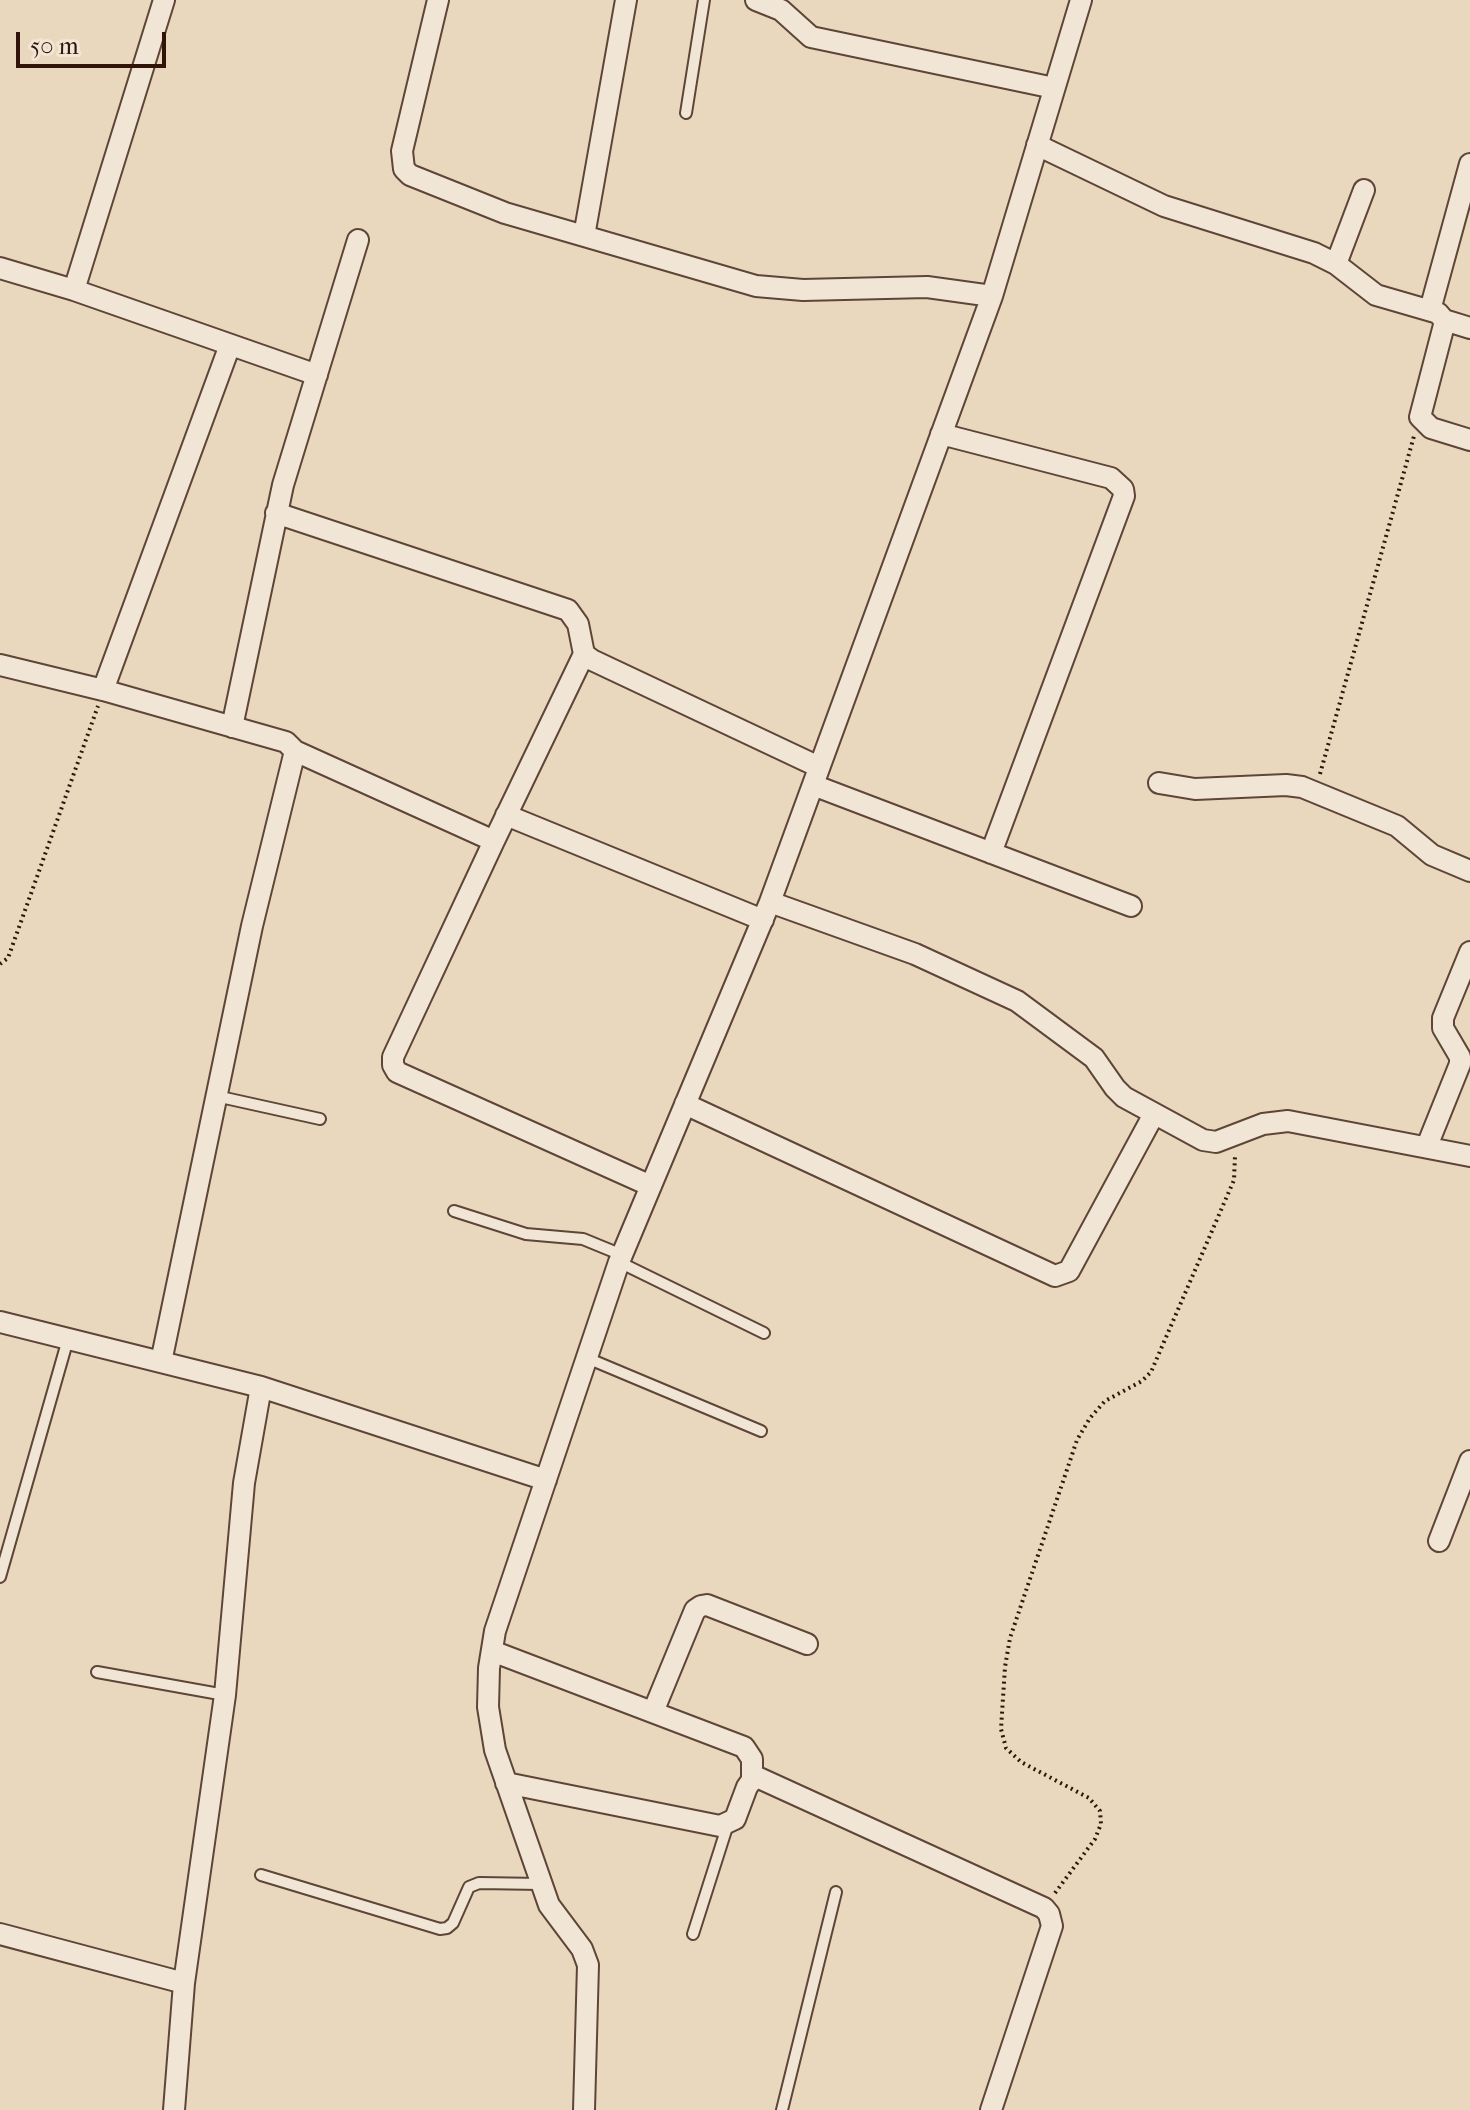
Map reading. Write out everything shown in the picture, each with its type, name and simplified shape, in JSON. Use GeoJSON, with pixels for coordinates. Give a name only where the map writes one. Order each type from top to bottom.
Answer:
{"type":"FeatureCollection","features":[{"type":"Feature","properties":{"kind":"street"},"geometry":{"type":"LineString","coordinates":[[74,290],[164,0]]}},
{"type":"Feature","properties":{"kind":"street"},"geometry":{"type":"LineString","coordinates":[[438,0],[402,151],[404,169],[410,175],[486,207],[756,286],[791,290],[927,287],[992,296]]}},
{"type":"Feature","properties":{"kind":"street"},"geometry":{"type":"LineString","coordinates":[[584,236],[626,0]]}},
{"type":"Feature","properties":{"kind":"street"},"geometry":{"type":"LineString","coordinates":[[756,0],[781,10],[811,37],[1054,88]]}},
{"type":"Feature","properties":{"kind":"street"},"geometry":{"type":"LineString","coordinates":[[584,2110],[588,1965],[582,1949],[549,1905],[495,1750],[488,1707],[495,1631],[620,1258],[766,911],[992,296],[1081,0]]}},
{"type":"Feature","properties":{"kind":"street"},"geometry":{"type":"LineString","coordinates":[[1037,145],[1164,206],[1314,253],[1336,264],[1376,295],[1470,328]]}},
{"type":"Feature","properties":{"kind":"street"},"geometry":{"type":"LineString","coordinates":[[1470,164],[1437,315],[1420,417],[1431,428],[1470,440]]}},
{"type":"Feature","properties":{"kind":"street"},"geometry":{"type":"LineString","coordinates":[[1336,264],[1364,190]]}},
{"type":"Feature","properties":{"kind":"street"},"geometry":{"type":"LineString","coordinates":[[232,727],[276,513],[358,240]]}},
{"type":"Feature","properties":{"kind":"street"},"geometry":{"type":"LineString","coordinates":[[0,268],[74,290],[317,375]]}},
{"type":"Feature","properties":{"kind":"street"},"geometry":{"type":"LineString","coordinates":[[103,690],[230,345]]}},
{"type":"Feature","properties":{"kind":"street"},"geometry":{"type":"LineString","coordinates":[[941,434],[1111,478],[1123,489],[1124,496],[991,853]]}},
{"type":"Feature","properties":{"kind":"street"},"geometry":{"type":"LineString","coordinates":[[276,513],[568,610],[578,624],[584,654],[393,1057],[393,1065],[397,1072],[651,1186]]}},
{"type":"Feature","properties":{"kind":"street"},"geometry":{"type":"LineString","coordinates":[[584,654],[816,776],[991,853],[1131,906]]}},
{"type":"Feature","properties":{"kind":"street"},"geometry":{"type":"LineString","coordinates":[[0,665],[103,690],[286,742],[295,751],[494,841]]}},
{"type":"Feature","properties":{"kind":"street"},"geometry":{"type":"LineString","coordinates":[[161,1362],[252,926],[295,751]]}},
{"type":"Feature","properties":{"kind":"street"},"geometry":{"type":"LineString","coordinates":[[1159,783],[1195,789],[1286,785],[1315,792],[1397,826],[1432,855],[1470,871]]}},
{"type":"Feature","properties":{"kind":"street"},"geometry":{"type":"LineString","coordinates":[[506,815],[766,911],[915,954],[1017,1001],[1094,1058],[1124,1097],[1203,1140],[1216,1142],[1263,1124],[1288,1121],[1470,1156]]}},
{"type":"Feature","properties":{"kind":"street"},"geometry":{"type":"LineString","coordinates":[[1427,1146],[1460,1064],[1460,1057],[1443,1028],[1443,1018],[1470,952]]}},
{"type":"Feature","properties":{"kind":"street"},"geometry":{"type":"LineString","coordinates":[[685,1104],[1055,1276],[1069,1271],[1154,1114]]}},
{"type":"Feature","properties":{"kind":"street"},"geometry":{"type":"LineString","coordinates":[[0,1322],[261,1387],[546,1480]]}},
{"type":"Feature","properties":{"kind":"street"},"geometry":{"type":"LineString","coordinates":[[174,2110],[184,1983],[225,1695],[244,1483],[261,1387]]}},
{"type":"Feature","properties":{"kind":"street"},"geometry":{"type":"LineString","coordinates":[[1439,1541],[1470,1461]]}},
{"type":"Feature","properties":{"kind":"street"},"geometry":{"type":"LineString","coordinates":[[653,1712],[695,1610],[701,1606],[707,1605],[807,1644]]}},
{"type":"Feature","properties":{"kind":"street"},"geometry":{"type":"LineString","coordinates":[[492,1651],[744,1747],[752,1759],[752,1780],[735,1819],[720,1826],[506,1783]]}},
{"type":"Feature","properties":{"kind":"street"},"geometry":{"type":"LineString","coordinates":[[752,1780],[759,1778],[1044,1908],[1049,1914],[1052,1926],[991,2110]]}},
{"type":"Feature","properties":{"kind":"street"},"geometry":{"type":"LineString","coordinates":[[0,1934],[184,1983]]}},
{"type":"Feature","properties":{"kind":"lane"},"geometry":{"type":"LineString","coordinates":[[686,113],[704,0]]}},
{"type":"Feature","properties":{"kind":"lane"},"geometry":{"type":"LineString","coordinates":[[216,1096],[320,1119]]}},
{"type":"Feature","properties":{"kind":"lane"},"geometry":{"type":"LineString","coordinates":[[454,1211],[526,1234],[583,1239],[764,1333]]}},
{"type":"Feature","properties":{"kind":"lane"},"geometry":{"type":"LineString","coordinates":[[0,1577],[68,1339]]}},
{"type":"Feature","properties":{"kind":"lane"},"geometry":{"type":"LineString","coordinates":[[587,1358],[761,1431]]}},
{"type":"Feature","properties":{"kind":"lane"},"geometry":{"type":"LineString","coordinates":[[97,1672],[225,1695]]}},
{"type":"Feature","properties":{"kind":"lane"},"geometry":{"type":"LineString","coordinates":[[693,1934],[728,1824]]}},
{"type":"Feature","properties":{"kind":"lane"},"geometry":{"type":"LineString","coordinates":[[261,1875],[440,1929],[453,1923],[469,1887],[479,1883],[541,1884]]}},
{"type":"Feature","properties":{"kind":"lane"},"geometry":{"type":"LineString","coordinates":[[782,2110],[836,1892]]}},
{"type":"Feature","properties":{"kind":"path"},"geometry":{"type":"LineString","coordinates":[[1315,792],[1420,417]]}},
{"type":"Feature","properties":{"kind":"path"},"geometry":{"type":"LineString","coordinates":[[0,964],[8,958],[103,690]]}},
{"type":"Feature","properties":{"kind":"path"},"geometry":{"type":"LineString","coordinates":[[1044,1908],[1095,1839],[1101,1824],[1100,1811],[1089,1798],[1021,1762],[1006,1748],[1001,1729],[1010,1638],[1077,1440],[1105,1401],[1142,1381],[1151,1372],[1234,1180],[1236,1157],[1227,1139]]}}]}
